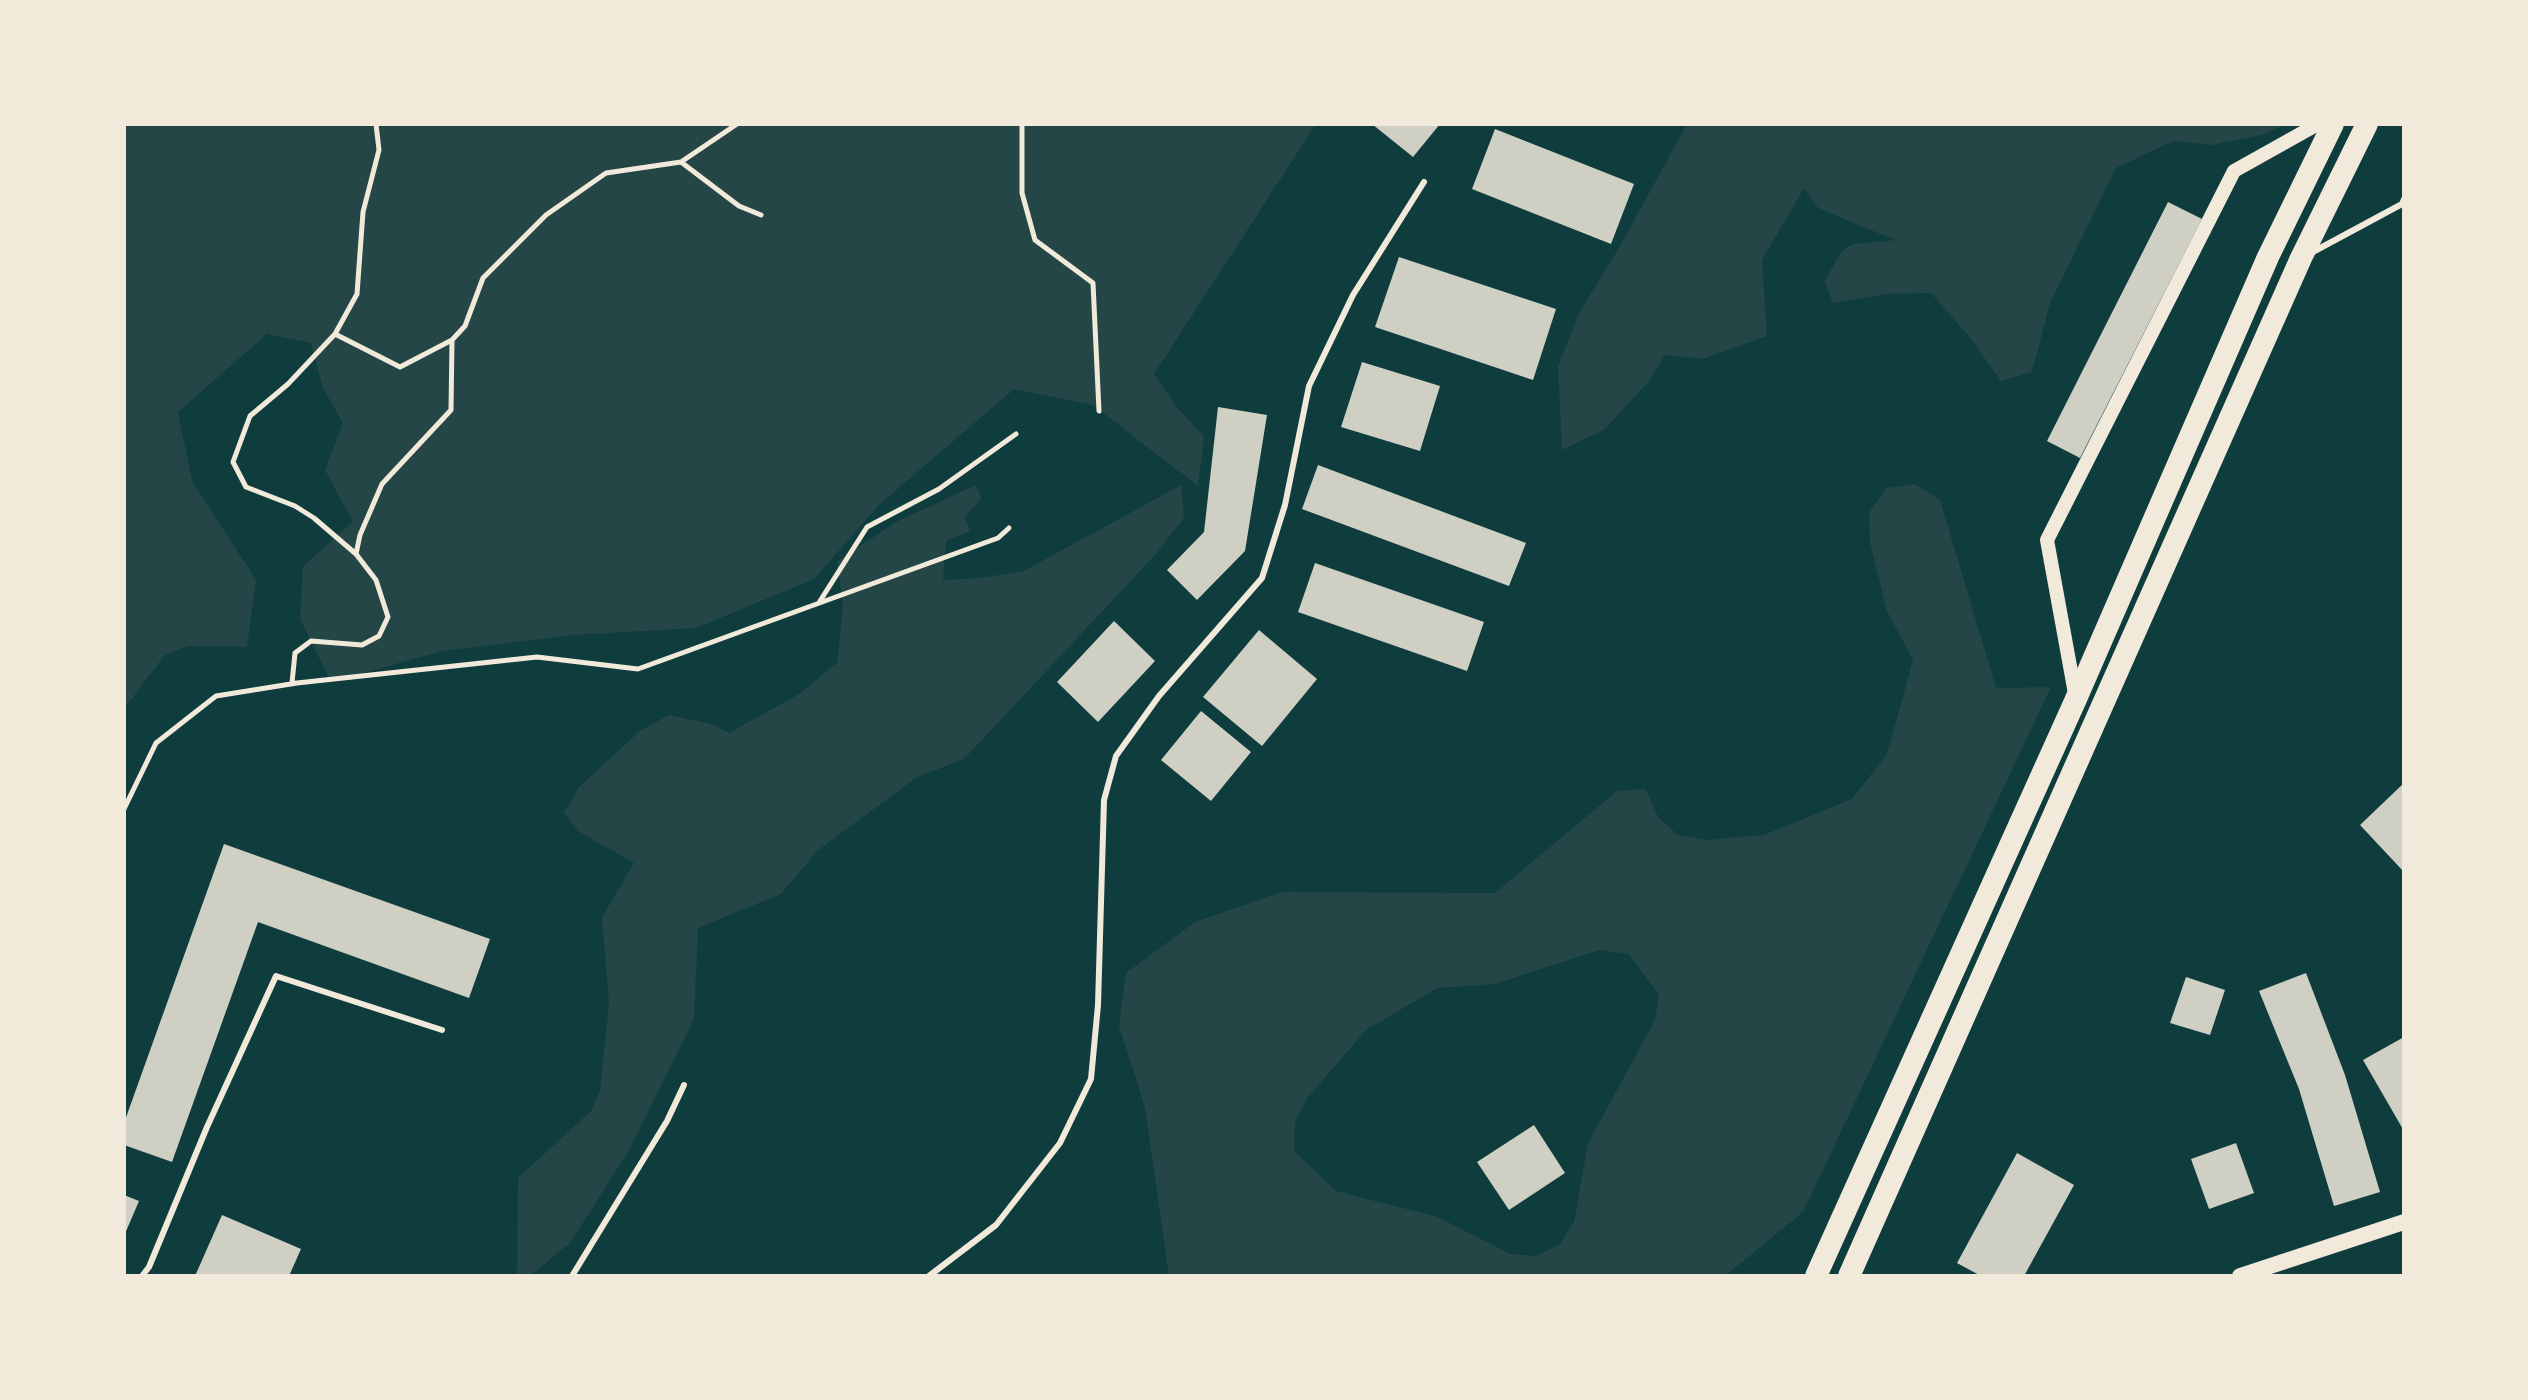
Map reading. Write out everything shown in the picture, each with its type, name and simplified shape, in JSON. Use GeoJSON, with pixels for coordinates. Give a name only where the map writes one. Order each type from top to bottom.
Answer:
{"type":"FeatureCollection","features":[{"type":"Feature","properties":{"kind":"highway"},"geometry":{"type":"LineString","coordinates":[[1816,1276],[2076,699],[2268,257],[2333,124]]}},
{"type":"Feature","properties":{"kind":"highway"},"geometry":{"type":"LineString","coordinates":[[1849,1276],[2301,258],[2367,124]]}},
{"type":"Feature","properties":{"kind":"main road"},"geometry":{"type":"LineString","coordinates":[[2240,1276],[2404,1222]]}},
{"type":"Feature","properties":{"kind":"street"},"geometry":{"type":"LineString","coordinates":[[2076,699],[2047,540],[2234,171],[2318,124]]}},
{"type":"Feature","properties":{"kind":"lane"},"geometry":{"type":"LineString","coordinates":[[929,1276],[996,1225],[1060,1143],[1091,1079],[1098,1005],[1104,800],[1116,756],[1159,696],[1262,578],[1285,505],[1309,386],[1353,295],[1424,182]]}},
{"type":"Feature","properties":{"kind":"lane"},"geometry":{"type":"LineString","coordinates":[[2301,258],[2402,204],[2404,199]]}},
{"type":"Feature","properties":{"kind":"lane"},"geometry":{"type":"LineString","coordinates":[[142,1276],[149,1267],[207,1127],[276,976],[442,1030]]}},
{"type":"Feature","properties":{"kind":"lane"},"geometry":{"type":"LineString","coordinates":[[572,1276],[667,1121],[684,1085]]}},
{"type":"Feature","properties":{"kind":"path"},"geometry":{"type":"LineString","coordinates":[[292,683],[295,653],[311,641],[362,645],[379,636],[388,617],[376,580],[356,554],[295,506],[246,487],[233,462],[250,416],[288,384],[335,334],[357,294],[363,212],[379,150],[376,124]]}},
{"type":"Feature","properties":{"kind":"path"},"geometry":{"type":"LineString","coordinates":[[335,334],[400,367],[452,340],[465,326],[483,278],[546,215],[606,173],[681,162],[737,124]]}},
{"type":"Feature","properties":{"kind":"path"},"geometry":{"type":"LineString","coordinates":[[1022,124],[1022,193],[1035,240],[1093,283],[1099,411]]}},
{"type":"Feature","properties":{"kind":"path"},"geometry":{"type":"LineString","coordinates":[[681,162],[739,206],[761,215]]}},
{"type":"Feature","properties":{"kind":"path"},"geometry":{"type":"LineString","coordinates":[[356,554],[360,535],[382,484],[451,410],[452,340]]}},
{"type":"Feature","properties":{"kind":"path"},"geometry":{"type":"LineString","coordinates":[[819,602],[867,527],[939,489],[1016,434]]}},
{"type":"Feature","properties":{"kind":"path"},"geometry":{"type":"LineString","coordinates":[[124,809],[156,743],[216,696],[292,683],[537,657],[638,669],[998,538],[1009,528]]}},
{"type":"Feature","properties":{"kind":"shaded area"},"geometry":{"type":"Polygon","coordinates":[[[124,124],[1316,124],[1154,374],[1177,407],[1204,437],[1198,486],[1093,405],[1014,389],[880,504],[814,579],[696,628],[574,635],[442,651],[331,682],[300,619],[303,566],[353,522],[325,470],[343,423],[323,388],[311,343],[267,334],[178,412],[192,481],[256,580],[247,647],[188,646],[164,656],[124,709],[124,124]]]}},
{"type":"Feature","properties":{"kind":"shaded area"},"geometry":{"type":"Polygon","coordinates":[[[1687,124],[2285,124],[2265,134],[2212,145],[2173,141],[2116,168],[2050,303],[2032,372],[2001,381],[1968,335],[1931,293],[1886,294],[1833,303],[1825,282],[1845,249],[1858,243],[1895,240],[1818,208],[1804,188],[1762,260],[1767,336],[1703,359],[1665,355],[1649,381],[1605,429],[1562,450],[1558,366],[1580,311],[1619,248],[1687,124]]]}},
{"type":"Feature","properties":{"kind":"shaded area"},"geometry":{"type":"Polygon","coordinates":[[[1915,484],[1940,500],[1996,688],[2051,687],[1803,1212],[1725,1276],[1169,1276],[1145,1107],[1119,1026],[1126,973],[1195,922],[1282,892],[1495,893],[1617,791],[1646,789],[1658,817],[1678,835],[1706,840],[1764,835],[1852,799],[1887,754],[1913,660],[1887,611],[1870,543],[1869,513],[1886,488],[1915,484]],[[1599,950],[1495,984],[1437,988],[1366,1030],[1308,1097],[1295,1122],[1294,1151],[1336,1191],[1438,1217],[1510,1254],[1537,1256],[1560,1244],[1574,1222],[1588,1143],[1655,1020],[1659,995],[1629,954],[1599,950]]]}},
{"type":"Feature","properties":{"kind":"shaded area"},"geometry":{"type":"Polygon","coordinates":[[[976,485],[981,499],[965,517],[970,531],[946,541],[943,580],[1024,571],[1181,485],[1184,518],[1155,555],[964,759],[917,777],[817,851],[781,894],[698,928],[694,1019],[629,1150],[570,1243],[530,1276],[517,1276],[518,1178],[591,1111],[600,1090],[609,1004],[602,917],[634,863],[578,831],[564,813],[579,787],[641,730],[669,715],[711,724],[729,733],[799,694],[837,663],[843,605],[837,561],[898,521],[976,485]]]}},
{"type":"Feature","properties":{"kind":"building"},"geometry":{"type":"Polygon","coordinates":[[[1372,124],[1440,124],[1413,157],[1372,124]]]}},
{"type":"Feature","properties":{"kind":"building"},"geometry":{"type":"Polygon","coordinates":[[[1495,129],[1634,184],[1611,244],[1472,189],[1495,129]]]}},
{"type":"Feature","properties":{"kind":"building"},"geometry":{"type":"Polygon","coordinates":[[[2168,202],[2202,219],[2080,458],[2047,441],[2168,202]]]}},
{"type":"Feature","properties":{"kind":"building"},"geometry":{"type":"Polygon","coordinates":[[[1399,257],[1556,309],[1533,380],[1375,327],[1399,257]]]}},
{"type":"Feature","properties":{"kind":"building"},"geometry":{"type":"Polygon","coordinates":[[[1362,362],[1440,386],[1420,451],[1341,427],[1362,362]]]}},
{"type":"Feature","properties":{"kind":"building"},"geometry":{"type":"Polygon","coordinates":[[[1218,407],[1267,415],[1245,551],[1197,600],[1167,570],[1204,532],[1218,407]]]}},
{"type":"Feature","properties":{"kind":"building"},"geometry":{"type":"Polygon","coordinates":[[[1318,465],[1526,543],[1509,586],[1302,509],[1318,465]]]}},
{"type":"Feature","properties":{"kind":"building"},"geometry":{"type":"Polygon","coordinates":[[[1315,563],[1484,622],[1467,671],[1298,612],[1315,563]]]}},
{"type":"Feature","properties":{"kind":"building"},"geometry":{"type":"Polygon","coordinates":[[[1114,621],[1155,661],[1098,722],[1057,682],[1114,621]]]}},
{"type":"Feature","properties":{"kind":"building"},"geometry":{"type":"Polygon","coordinates":[[[1259,630],[1317,679],[1262,746],[1203,697],[1259,630]]]}},
{"type":"Feature","properties":{"kind":"building"},"geometry":{"type":"Polygon","coordinates":[[[1201,711],[1251,752],[1211,801],[1161,760],[1201,711]]]}},
{"type":"Feature","properties":{"kind":"building"},"geometry":{"type":"Polygon","coordinates":[[[2404,783],[2404,872],[2360,825],[2404,783]]]}},
{"type":"Feature","properties":{"kind":"building"},"geometry":{"type":"Polygon","coordinates":[[[224,844],[490,939],[469,998],[258,922],[172,1162],[124,1145],[124,1123],[224,844]]]}},
{"type":"Feature","properties":{"kind":"building"},"geometry":{"type":"Polygon","coordinates":[[[2306,973],[2345,1075],[2380,1192],[2334,1206],[2299,1089],[2259,991],[2306,973]]]}},
{"type":"Feature","properties":{"kind":"building"},"geometry":{"type":"Polygon","coordinates":[[[2186,977],[2225,990],[2210,1035],[2170,1023],[2186,977]]]}},
{"type":"Feature","properties":{"kind":"building"},"geometry":{"type":"Polygon","coordinates":[[[2404,1037],[2404,1131],[2363,1060],[2404,1037]]]}},
{"type":"Feature","properties":{"kind":"building"},"geometry":{"type":"Polygon","coordinates":[[[1534,1125],[1565,1173],[1509,1210],[1477,1162],[1534,1125]]]}},
{"type":"Feature","properties":{"kind":"building"},"geometry":{"type":"Polygon","coordinates":[[[2236,1143],[2254,1193],[2209,1209],[2191,1159],[2236,1143]]]}},
{"type":"Feature","properties":{"kind":"building"},"geometry":{"type":"Polygon","coordinates":[[[2017,1153],[2074,1185],[2024,1276],[1981,1276],[1957,1263],[2017,1153]]]}},
{"type":"Feature","properties":{"kind":"building"},"geometry":{"type":"Polygon","coordinates":[[[124,1195],[139,1201],[124,1236],[124,1195]]]}},
{"type":"Feature","properties":{"kind":"building"},"geometry":{"type":"Polygon","coordinates":[[[222,1215],[301,1249],[289,1276],[195,1276],[222,1215]]]}}]}
